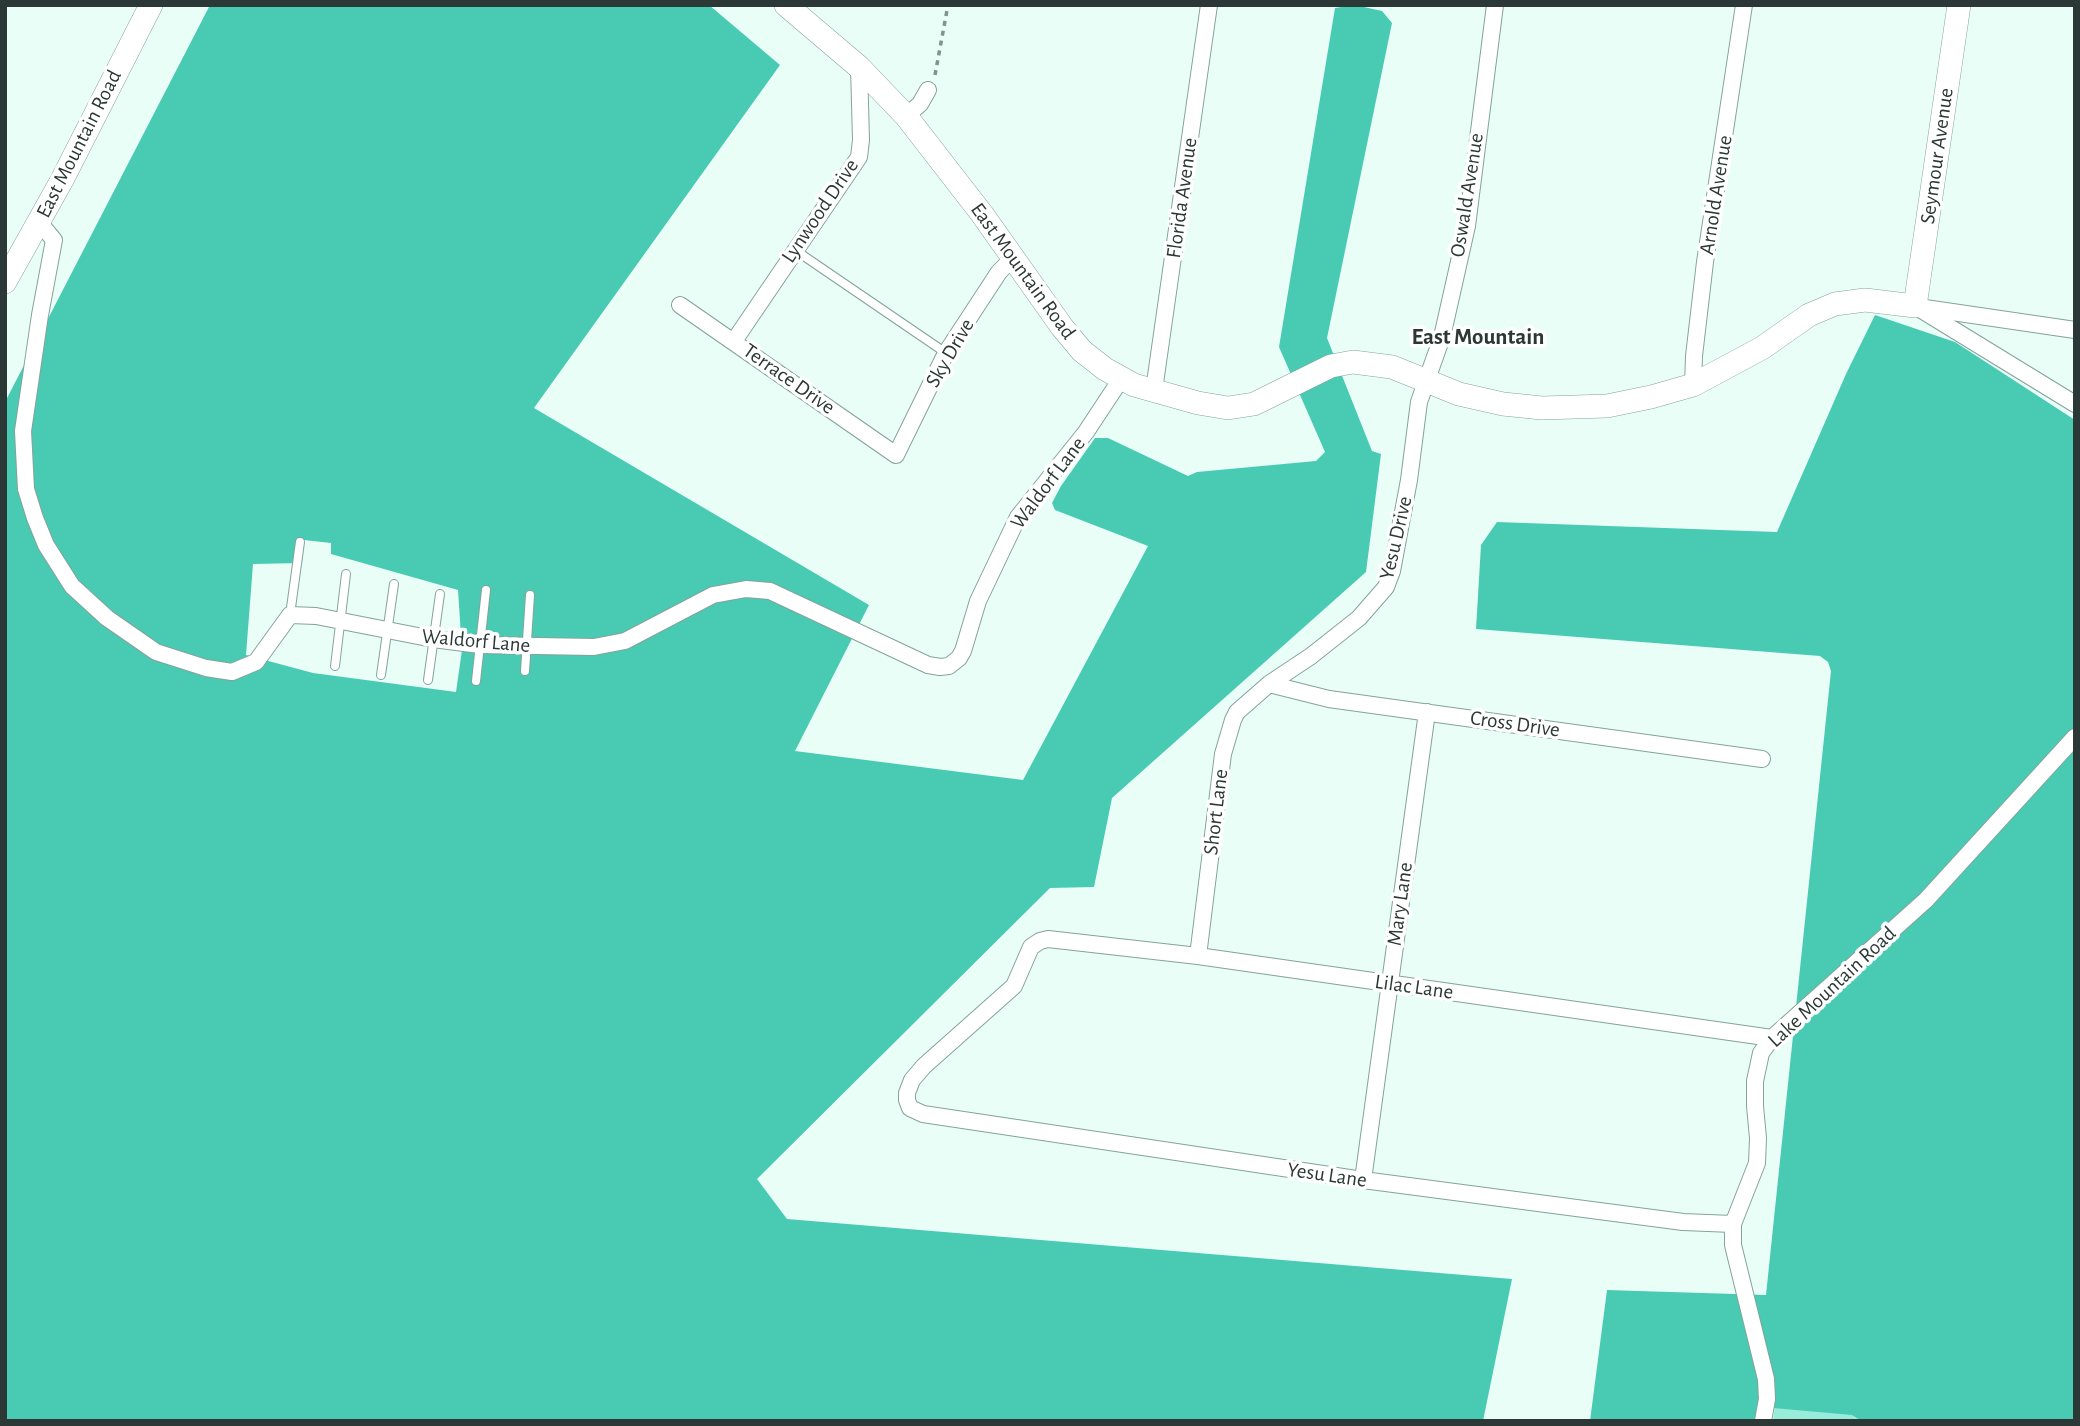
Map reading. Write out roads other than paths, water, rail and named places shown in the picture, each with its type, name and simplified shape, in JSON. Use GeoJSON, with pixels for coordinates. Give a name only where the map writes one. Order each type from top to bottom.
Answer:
{"type":"FeatureCollection","features":[{"type":"Feature","properties":{"kind":"street","name":"East Mountain Road"},"geometry":{"type":"LineString","coordinates":[[5,282],[39,222],[151,5]]}},
{"type":"Feature","properties":{"kind":"street","name":"East Mountain Road"},"geometry":{"type":"LineString","coordinates":[[786,5],[859,67],[906,116],[1014,257],[1070,338],[1093,360],[1121,379],[1216,407],[1246,406],[1331,366],[1353,362],[1392,367],[1427,382],[1503,404],[1542,408],[1607,405],[1651,397],[1693,385],[1745,359],[1794,324],[1821,309],[1865,300],[2075,330]]}},
{"type":"Feature","properties":{"kind":"street","name":"Florida Avenue"},"geometry":{"type":"LineString","coordinates":[[1154,390],[1209,5]]}},
{"type":"Feature","properties":{"kind":"street","name":"Oswald Avenue"},"geometry":{"type":"LineString","coordinates":[[1427,382],[1442,337],[1466,226],[1495,5]]}},
{"type":"Feature","properties":{"kind":"street","name":"Arnold Avenue"},"geometry":{"type":"LineString","coordinates":[[1693,385],[1705,262],[1744,5]]}},
{"type":"Feature","properties":{"kind":"street","name":"Seymour Avenue"},"geometry":{"type":"LineString","coordinates":[[1915,306],[1959,5]]}},
{"type":"Feature","properties":{"kind":"street","name":"Lynwood Drive"},"geometry":{"type":"LineString","coordinates":[[734,341],[859,157],[859,67]]}},
{"type":"Feature","properties":{"kind":"street"},"geometry":{"type":"LineString","coordinates":[[906,116],[920,104],[928,90]]}},
{"type":"Feature","properties":{"kind":"street"},"geometry":{"type":"LineString","coordinates":[[39,222],[54,240],[23,431],[23,456],[26,489],[34,519],[64,574],[72,586],[107,618],[156,652],[206,668],[232,672],[256,662],[290,615]]}},
{"type":"Feature","properties":{"kind":"street","name":"Sky Drive"},"geometry":{"type":"LineString","coordinates":[[896,455],[946,353],[999,272],[1014,257]]}},
{"type":"Feature","properties":{"kind":"street","name":"Terrace Drive"},"geometry":{"type":"LineString","coordinates":[[680,305],[896,455]]}},
{"type":"Feature","properties":{"kind":"street","name":"East Mountain Road"},"geometry":{"type":"LineString","coordinates":[[1915,306],[2075,404]]}},
{"type":"Feature","properties":{"kind":"street","name":"Waldorf Lane"},"geometry":{"type":"LineString","coordinates":[[290,615],[316,616],[433,639],[480,645],[608,645],[625,640],[713,596],[731,590],[755,589],[770,591],[928,665],[948,666],[963,652],[978,601],[1018,517],[1086,432],[1121,379]]}},
{"type":"Feature","properties":{"kind":"street","name":"Yesu Drive"},"geometry":{"type":"LineString","coordinates":[[1269,684],[1311,656],[1359,618],[1386,587],[1392,571],[1409,480],[1419,402],[1427,382]]}},
{"type":"Feature","properties":{"kind":"street","name":"Cross Drive"},"geometry":{"type":"LineString","coordinates":[[1269,684],[1329,699],[1762,759]]}},
{"type":"Feature","properties":{"kind":"street","name":"Short Lane"},"geometry":{"type":"LineString","coordinates":[[1198,956],[1227,734],[1237,712],[1269,684]]}},
{"type":"Feature","properties":{"kind":"street","name":"Mary Lane"},"geometry":{"type":"LineString","coordinates":[[1363,1180],[1427,712]]}},
{"type":"Feature","properties":{"kind":"street","name":"Lake Mountain Road"},"geometry":{"type":"LineString","coordinates":[[1763,1421],[1767,1399],[1766,1379],[1736,1261],[1734,1224],[1757,1163],[1755,1081],[1761,1053],[1772,1038],[1926,900],[2075,737]]}},
{"type":"Feature","properties":{"kind":"street","name":"Lilac Lane"},"geometry":{"type":"LineString","coordinates":[[923,1114],[910,1108],[906,1100],[912,1080],[924,1066],[1014,986],[1031,947],[1040,940],[1055,939],[1198,956],[1772,1038]]}},
{"type":"Feature","properties":{"kind":"street","name":"Yesu Lane"},"geometry":{"type":"LineString","coordinates":[[923,1114],[1363,1180],[1683,1222],[1734,1224]]}},
{"type":"Feature","properties":{"kind":"lane"},"geometry":{"type":"LineString","coordinates":[[795,250],[946,353]]}},
{"type":"Feature","properties":{"kind":"lane"},"geometry":{"type":"LineString","coordinates":[[290,615],[300,542]]}},
{"type":"Feature","properties":{"kind":"lane"},"geometry":{"type":"LineString","coordinates":[[335,666],[346,574]]}},
{"type":"Feature","properties":{"kind":"lane"},"geometry":{"type":"LineString","coordinates":[[380,675],[394,584]]}},
{"type":"Feature","properties":{"kind":"lane"},"geometry":{"type":"LineString","coordinates":[[476,681],[486,590]]}},
{"type":"Feature","properties":{"kind":"lane"},"geometry":{"type":"LineString","coordinates":[[428,680],[440,594]]}},
{"type":"Feature","properties":{"kind":"lane"},"geometry":{"type":"LineString","coordinates":[[525,671],[530,595]]}},
{"type":"Feature","properties":{"kind":"district","name":"East Mountain"},"geometry":{"type":"Point","coordinates":[1478,337]}}]}
